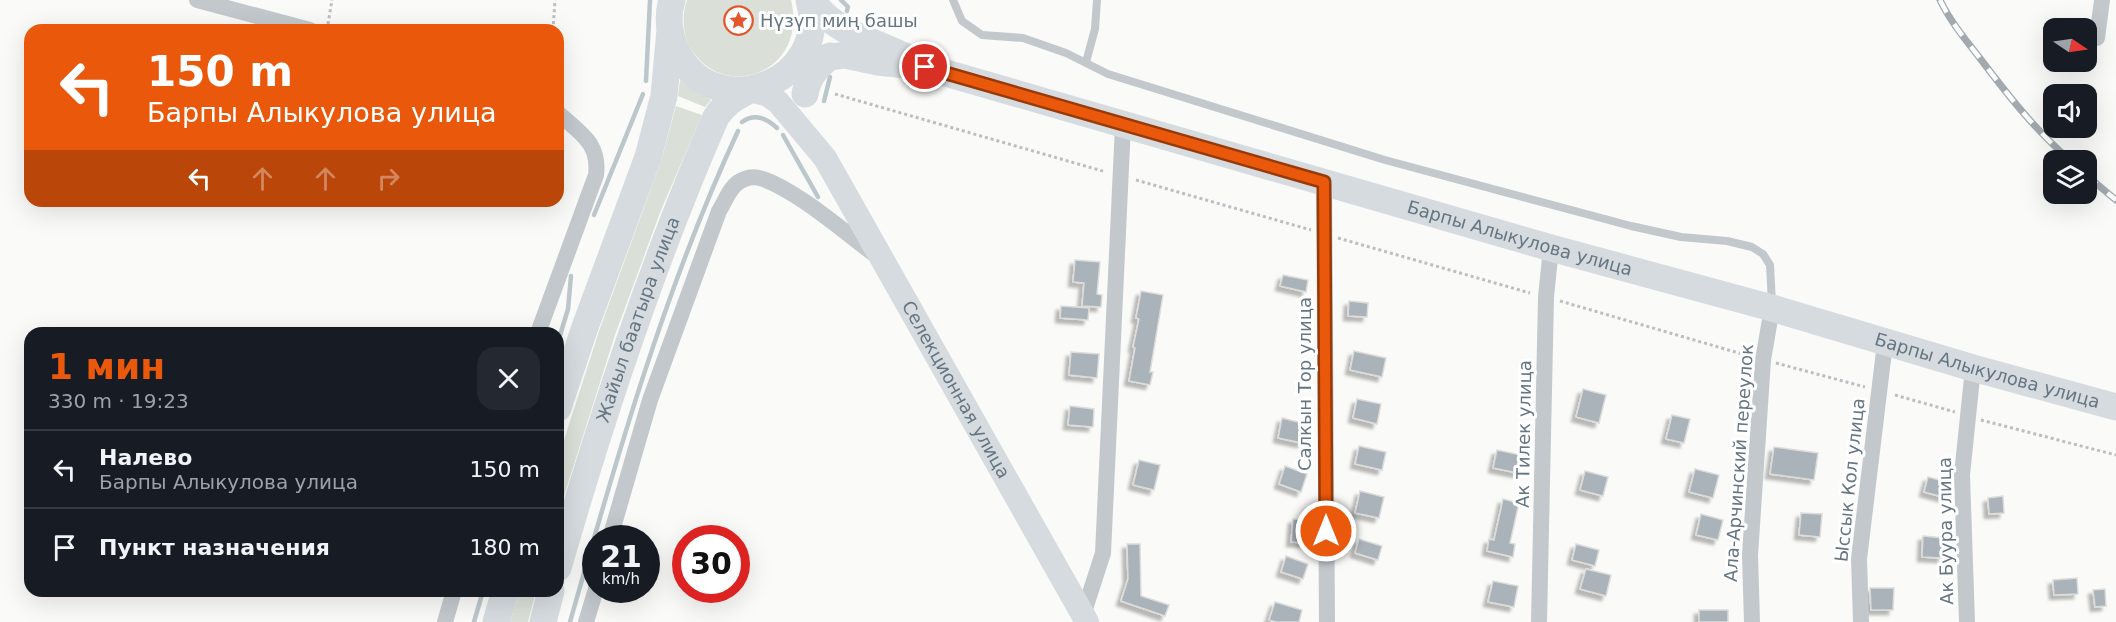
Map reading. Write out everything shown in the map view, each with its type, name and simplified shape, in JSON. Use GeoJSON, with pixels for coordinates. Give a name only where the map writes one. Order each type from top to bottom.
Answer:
{"type":"FeatureCollection","features":[{"type":"Feature","properties":{"kind":"main road"},"geometry":{"type":"LineString","coordinates":[[805,94],[807,81],[813,72],[808,58],[812,16],[810,0]]}},
{"type":"Feature","properties":{"kind":"main road","name":"Барпы Алыкулова улица"},"geometry":{"type":"LineString","coordinates":[[810,0],[837,25],[925,67],[1551,248],[1772,308],[1885,343],[2116,407]]}},
{"type":"Feature","properties":{"kind":"main road"},"geometry":{"type":"LineString","coordinates":[[669,12],[678,54],[694,74],[717,87],[729,90],[750,90],[770,85],[808,58]]}},
{"type":"Feature","properties":{"kind":"main road"},"geometry":{"type":"LineString","coordinates":[[564,390],[648,157],[664,96],[669,12]]}},
{"type":"Feature","properties":{"kind":"main road","name":"Барпы Алыкулова улица"},"geometry":{"type":"LineString","coordinates":[[808,58],[845,55],[878,62],[925,67]]}},
{"type":"Feature","properties":{"kind":"main road","name":"Жайыл баатыра улица"},"geometry":{"type":"LineString","coordinates":[[564,548],[628,340],[675,214],[716,117],[728,102],[750,90]]}},
{"type":"Feature","properties":{"kind":"main road"},"geometry":{"type":"LineString","coordinates":[[496,622],[503,597]]}},
{"type":"Feature","properties":{"kind":"main road"},"geometry":{"type":"LineString","coordinates":[[543,622],[550,597]]}},
{"type":"Feature","properties":{"kind":"street"},"geometry":{"type":"LineString","coordinates":[[197,0],[287,24]]}},
{"type":"Feature","properties":{"kind":"street"},"geometry":{"type":"LineString","coordinates":[[2097,38],[2102,0]]}},
{"type":"Feature","properties":{"kind":"street","name":"Селекционная улица"},"geometry":{"type":"LineString","coordinates":[[750,90],[768,95],[778,102],[825,158],[1085,618]]}},
{"type":"Feature","properties":{"kind":"street","name":"Селекционная улица"},"geometry":{"type":"LineString","coordinates":[[805,94],[825,158]]}},
{"type":"Feature","properties":{"kind":"street"},"geometry":{"type":"LineString","coordinates":[[540,327],[596,175],[598,162],[590,143],[564,119]]}},
{"type":"Feature","properties":{"kind":"street"},"geometry":{"type":"LineString","coordinates":[[1085,618],[1103,554],[1123,125]]}},
{"type":"Feature","properties":{"kind":"street"},"geometry":{"type":"LineString","coordinates":[[614,525],[650,400],[720,211],[733,186],[743,179],[756,177],[765,179],[800,199],[884,261]]}},
{"type":"Feature","properties":{"kind":"street","name":"Салкын Тор улица"},"geometry":{"type":"LineString","coordinates":[[1324,182],[1327,622]]}},
{"type":"Feature","properties":{"kind":"street","name":"Ак Тилек улица"},"geometry":{"type":"LineString","coordinates":[[1539,622],[1546,297],[1551,248]]}},
{"type":"Feature","properties":{"kind":"street","name":"Ала-Арчинский переулок"},"geometry":{"type":"LineString","coordinates":[[1752,622],[1750,555],[1763,360],[1772,308]]}},
{"type":"Feature","properties":{"kind":"street","name":"Ыссык Кол улица"},"geometry":{"type":"LineString","coordinates":[[1861,622],[1859,559],[1885,343]]}},
{"type":"Feature","properties":{"kind":"street","name":"Ак Буура улица"},"geometry":{"type":"LineString","coordinates":[[1967,622],[1962,475],[1973,368]]}},
{"type":"Feature","properties":{"kind":"street"},"geometry":{"type":"LineString","coordinates":[[445,622],[452,597]]}},
{"type":"Feature","properties":{"kind":"street"},"geometry":{"type":"LineString","coordinates":[[586,622],[592,603]]}},
{"type":"Feature","properties":{"kind":"lane"},"geometry":{"type":"LineString","coordinates":[[953,0],[962,21],[982,35],[1023,38],[1066,53],[1108,75],[1385,160],[1631,226],[1681,237],[1726,241],[1752,247],[1763,254],[1770,265],[1772,308]]}},
{"type":"Feature","properties":{"kind":"lane"},"geometry":{"type":"LineString","coordinates":[[1086,62],[1095,29],[1096,0]]}},
{"type":"Feature","properties":{"kind":"path"},"geometry":{"type":"LineString","coordinates":[[328,24],[332,0]]}},
{"type":"Feature","properties":{"kind":"path"},"geometry":{"type":"LineString","coordinates":[[553,24],[555,0]]}},
{"type":"Feature","properties":{"kind":"path"},"geometry":{"type":"LineString","coordinates":[[835,94],[1763,360],[2116,455]]}},
{"type":"Feature","properties":{"kind":"shaded area"},"geometry":{"type":"Polygon","coordinates":[[[687,0],[791,0],[793,25],[787,46],[775,62],[759,72],[740,76],[721,74],[703,63],[689,45],[684,22],[687,0]]]}},
{"type":"Feature","properties":{"kind":"shaded area"},"geometry":{"type":"Polygon","coordinates":[[[680,80],[711,100],[705,107],[678,96],[680,80]]]}},
{"type":"Feature","properties":{"kind":"shaded area"},"geometry":{"type":"Polygon","coordinates":[[[676,106],[702,115],[661,210],[615,335],[564,496],[564,440],[599,331],[661,161],[676,106]]]}},
{"type":"Feature","properties":{"kind":"shaded area"},"geometry":{"type":"Polygon","coordinates":[[[517,597],[534,597],[528,622],[510,622],[517,597]]]}},
{"type":"Feature","properties":{"kind":"building"},"geometry":{"type":"Polygon","coordinates":[[[1075,260],[1100,262],[1097,294],[1102,295],[1101,307],[1082,306],[1084,283],[1073,282],[1075,260]]]}},
{"type":"Feature","properties":{"kind":"building"},"geometry":{"type":"Polygon","coordinates":[[[1283,275],[1308,280],[1306,292],[1280,286],[1283,275]]]}},
{"type":"Feature","properties":{"kind":"building"},"geometry":{"type":"Polygon","coordinates":[[[1141,291],[1163,295],[1150,372],[1153,372],[1150,385],[1129,381],[1141,291]]]}},
{"type":"Feature","properties":{"kind":"building"},"geometry":{"type":"Polygon","coordinates":[[[1349,301],[1368,303],[1367,317],[1348,316],[1349,301]]]}},
{"type":"Feature","properties":{"kind":"building"},"geometry":{"type":"Polygon","coordinates":[[[1061,306],[1089,308],[1088,320],[1060,318],[1061,306]]]}},
{"type":"Feature","properties":{"kind":"building"},"geometry":{"type":"Polygon","coordinates":[[[1354,351],[1386,358],[1382,377],[1350,370],[1354,351]]]}},
{"type":"Feature","properties":{"kind":"building"},"geometry":{"type":"Polygon","coordinates":[[[1071,352],[1099,354],[1097,378],[1069,375],[1071,352]]]}},
{"type":"Feature","properties":{"kind":"building"},"geometry":{"type":"Polygon","coordinates":[[[1583,389],[1606,395],[1599,423],[1576,417],[1583,389]]]}},
{"type":"Feature","properties":{"kind":"building"},"geometry":{"type":"Polygon","coordinates":[[[1357,399],[1381,404],[1377,424],[1353,418],[1357,399]]]}},
{"type":"Feature","properties":{"kind":"building"},"geometry":{"type":"Polygon","coordinates":[[[1070,406],[1094,409],[1093,427],[1068,425],[1070,406]]]}},
{"type":"Feature","properties":{"kind":"building"},"geometry":{"type":"Polygon","coordinates":[[[1672,415],[1690,419],[1684,443],[1666,439],[1672,415]]]}},
{"type":"Feature","properties":{"kind":"building"},"geometry":{"type":"Polygon","coordinates":[[[1282,418],[1306,424],[1302,443],[1278,438],[1282,418]]]}},
{"type":"Feature","properties":{"kind":"building"},"geometry":{"type":"Polygon","coordinates":[[[1359,446],[1386,452],[1382,470],[1355,464],[1359,446]]]}},
{"type":"Feature","properties":{"kind":"building"},"geometry":{"type":"Polygon","coordinates":[[[1774,447],[1818,453],[1814,480],[1770,474],[1774,447]]]}},
{"type":"Feature","properties":{"kind":"building"},"geometry":{"type":"Polygon","coordinates":[[[1497,450],[1521,455],[1518,473],[1493,468],[1497,450]]]}},
{"type":"Feature","properties":{"kind":"building"},"geometry":{"type":"Polygon","coordinates":[[[1139,460],[1160,465],[1154,490],[1133,485],[1139,460]]]}},
{"type":"Feature","properties":{"kind":"building"},"geometry":{"type":"Polygon","coordinates":[[[1285,466],[1307,474],[1301,492],[1279,484],[1285,466]]]}},
{"type":"Feature","properties":{"kind":"building"},"geometry":{"type":"Polygon","coordinates":[[[1695,469],[1719,475],[1713,498],[1689,492],[1695,469]]]}},
{"type":"Feature","properties":{"kind":"building"},"geometry":{"type":"Polygon","coordinates":[[[1585,471],[1608,477],[1603,496],[1580,490],[1585,471]]]}},
{"type":"Feature","properties":{"kind":"building"},"geometry":{"type":"Polygon","coordinates":[[[1928,477],[1947,482],[1943,497],[1924,492],[1928,477]]]}},
{"type":"Feature","properties":{"kind":"building"},"geometry":{"type":"Polygon","coordinates":[[[1360,491],[1384,497],[1379,518],[1355,513],[1360,491]]]}},
{"type":"Feature","properties":{"kind":"building"},"geometry":{"type":"Polygon","coordinates":[[[2003,496],[2004,513],[1989,514],[1988,498],[2003,496]]]}},
{"type":"Feature","properties":{"kind":"building"},"geometry":{"type":"Polygon","coordinates":[[[1503,499],[1519,503],[1510,543],[1515,544],[1513,557],[1487,551],[1489,539],[1494,540],[1503,499]]]}},
{"type":"Feature","properties":{"kind":"building"},"geometry":{"type":"Polygon","coordinates":[[[1801,513],[1822,514],[1820,537],[1799,535],[1801,513]]]}},
{"type":"Feature","properties":{"kind":"building"},"geometry":{"type":"Polygon","coordinates":[[[1701,514],[1723,520],[1718,540],[1696,535],[1701,514]]]}},
{"type":"Feature","properties":{"kind":"building"},"geometry":{"type":"Polygon","coordinates":[[[1293,519],[1308,520],[1307,543],[1291,542],[1293,519]]]}},
{"type":"Feature","properties":{"kind":"building"},"geometry":{"type":"Polygon","coordinates":[[[1923,536],[1944,538],[1942,558],[1922,557],[1923,536]]]}},
{"type":"Feature","properties":{"kind":"building"},"geometry":{"type":"Polygon","coordinates":[[[1359,539],[1382,546],[1378,560],[1355,553],[1359,539]]]}},
{"type":"Feature","properties":{"kind":"building"},"geometry":{"type":"Polygon","coordinates":[[[1127,544],[1140,544],[1141,596],[1169,605],[1165,616],[1121,601],[1128,579],[1127,544]]]}},
{"type":"Feature","properties":{"kind":"building"},"geometry":{"type":"Polygon","coordinates":[[[1576,544],[1599,550],[1595,566],[1572,560],[1576,544]]]}},
{"type":"Feature","properties":{"kind":"building"},"geometry":{"type":"Polygon","coordinates":[[[1286,556],[1308,564],[1303,579],[1281,572],[1286,556]]]}},
{"type":"Feature","properties":{"kind":"building"},"geometry":{"type":"Polygon","coordinates":[[[1586,569],[1611,575],[1606,596],[1580,589],[1586,569]]]}},
{"type":"Feature","properties":{"kind":"building"},"geometry":{"type":"Polygon","coordinates":[[[2077,578],[2078,594],[2054,595],[2053,580],[2077,578]]]}},
{"type":"Feature","properties":{"kind":"building"},"geometry":{"type":"Polygon","coordinates":[[[1493,581],[1518,586],[1514,607],[1488,602],[1493,581]]]}},
{"type":"Feature","properties":{"kind":"building"},"geometry":{"type":"Polygon","coordinates":[[[1870,588],[1894,588],[1893,610],[1871,610],[1870,588]]]}},
{"type":"Feature","properties":{"kind":"building"},"geometry":{"type":"Polygon","coordinates":[[[2105,589],[2106,606],[2095,607],[2093,590],[2105,589]]]}},
{"type":"Feature","properties":{"kind":"building"},"geometry":{"type":"Polygon","coordinates":[[[1275,602],[1302,610],[1299,622],[1269,620],[1275,602]]]}},
{"type":"Feature","properties":{"kind":"building"},"geometry":{"type":"Polygon","coordinates":[[[1699,610],[1728,610],[1728,622],[1699,622],[1699,610]]]}},
{"type":"Feature","properties":{"kind":"waterway"},"geometry":{"type":"LineString","coordinates":[[646,81],[650,0]]}},
{"type":"Feature","properties":{"kind":"waterway"},"geometry":{"type":"LineString","coordinates":[[841,0],[848,7],[847,11]]}},
{"type":"Feature","properties":{"kind":"waterway"},"geometry":{"type":"LineString","coordinates":[[824,101],[830,77]]}},
{"type":"Feature","properties":{"kind":"waterway"},"geometry":{"type":"LineString","coordinates":[[594,215],[643,94]]}},
{"type":"Feature","properties":{"kind":"waterway"},"geometry":{"type":"LineString","coordinates":[[742,122],[756,117],[777,128]]}},
{"type":"Feature","properties":{"kind":"waterway"},"geometry":{"type":"LineString","coordinates":[[570,622],[644,373],[688,251],[738,131]]}},
{"type":"Feature","properties":{"kind":"waterway"},"geometry":{"type":"LineString","coordinates":[[783,135],[818,197]]}},
{"type":"Feature","properties":{"kind":"waterway"},"geometry":{"type":"LineString","coordinates":[[563,327],[568,309],[571,276]]}},
{"type":"Feature","properties":{"kind":"waterway"},"geometry":{"type":"LineString","coordinates":[[474,622],[481,597]]}},
{"type":"Feature","properties":{"kind":"railway"},"geometry":{"type":"LineString","coordinates":[[1940,0],[1958,30],[2011,98],[2060,150]]}},
{"type":"Feature","properties":{"kind":"railway"},"geometry":{"type":"LineString","coordinates":[[2097,184],[2116,200]]}},
{"type":"Feature","properties":{"kind":"place","name":"Нүзүп миң башы"},"geometry":{"type":"Point","coordinates":[739,21]}},
{"type":"Feature","properties":{"kind":"route"},"geometry":{"type":"LineString","coordinates":[[925,67],[1324,182],[1326,531]]}}]}
